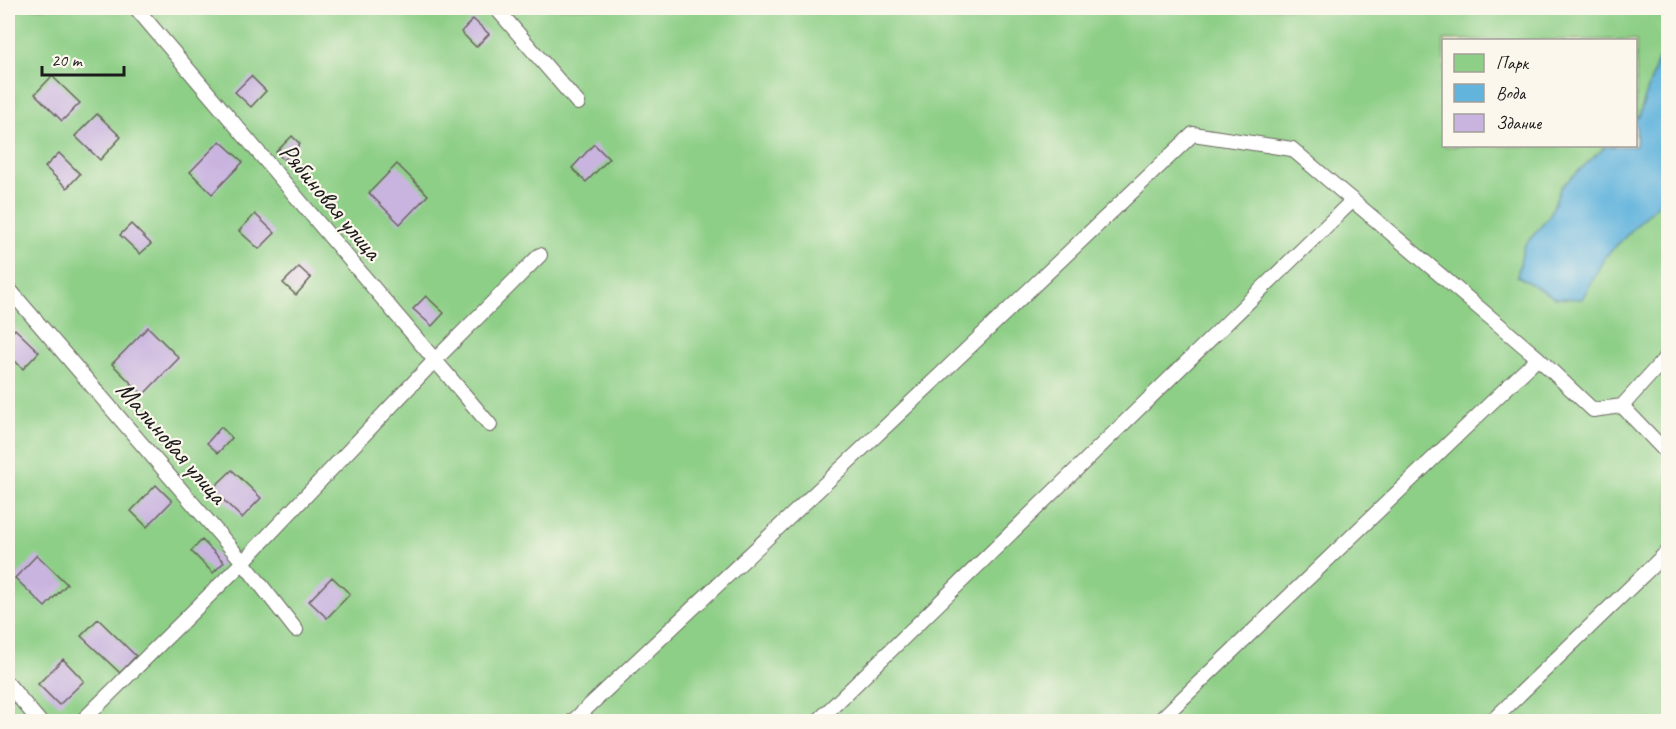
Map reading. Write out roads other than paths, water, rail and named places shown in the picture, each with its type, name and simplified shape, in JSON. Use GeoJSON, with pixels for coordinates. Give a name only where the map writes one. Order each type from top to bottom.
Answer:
{"type":"FeatureCollection","features":[{"type":"Feature","properties":{"kind":"lane","name":"Рябиновая улица"},"geometry":{"type":"LineString","coordinates":[[136,8],[490,425]]}},
{"type":"Feature","properties":{"kind":"lane"},"geometry":{"type":"LineString","coordinates":[[496,8],[578,103]]}},
{"type":"Feature","properties":{"kind":"lane"},"geometry":{"type":"LineString","coordinates":[[572,722],[1193,134],[1292,149],[1538,358],[1593,410],[1622,406],[1668,355]]}},
{"type":"Feature","properties":{"kind":"lane"},"geometry":{"type":"LineString","coordinates":[[817,722],[1353,200]]}},
{"type":"Feature","properties":{"kind":"lane"},"geometry":{"type":"LineString","coordinates":[[81,722],[243,561],[435,360],[540,255]]}},
{"type":"Feature","properties":{"kind":"lane","name":"Малиновая улица"},"geometry":{"type":"LineString","coordinates":[[8,288],[243,561],[296,630]]}},
{"type":"Feature","properties":{"kind":"lane"},"geometry":{"type":"LineString","coordinates":[[1158,722],[1538,358]]}},
{"type":"Feature","properties":{"kind":"lane"},"geometry":{"type":"LineString","coordinates":[[1622,406],[1668,454]]}},
{"type":"Feature","properties":{"kind":"lane"},"geometry":{"type":"LineString","coordinates":[[1491,722],[1668,551]]}},
{"type":"Feature","properties":{"kind":"lane"},"geometry":{"type":"LineString","coordinates":[[8,684],[40,722]]}},
{"type":"Feature","properties":{"kind":"water"},"geometry":{"type":"Polygon","coordinates":[[[1668,43],[1668,194],[1605,257],[1582,299],[1555,298],[1517,276],[1524,246],[1549,217],[1561,187],[1605,147],[1637,147],[1637,118],[1657,62],[1668,43]]]}}]}
